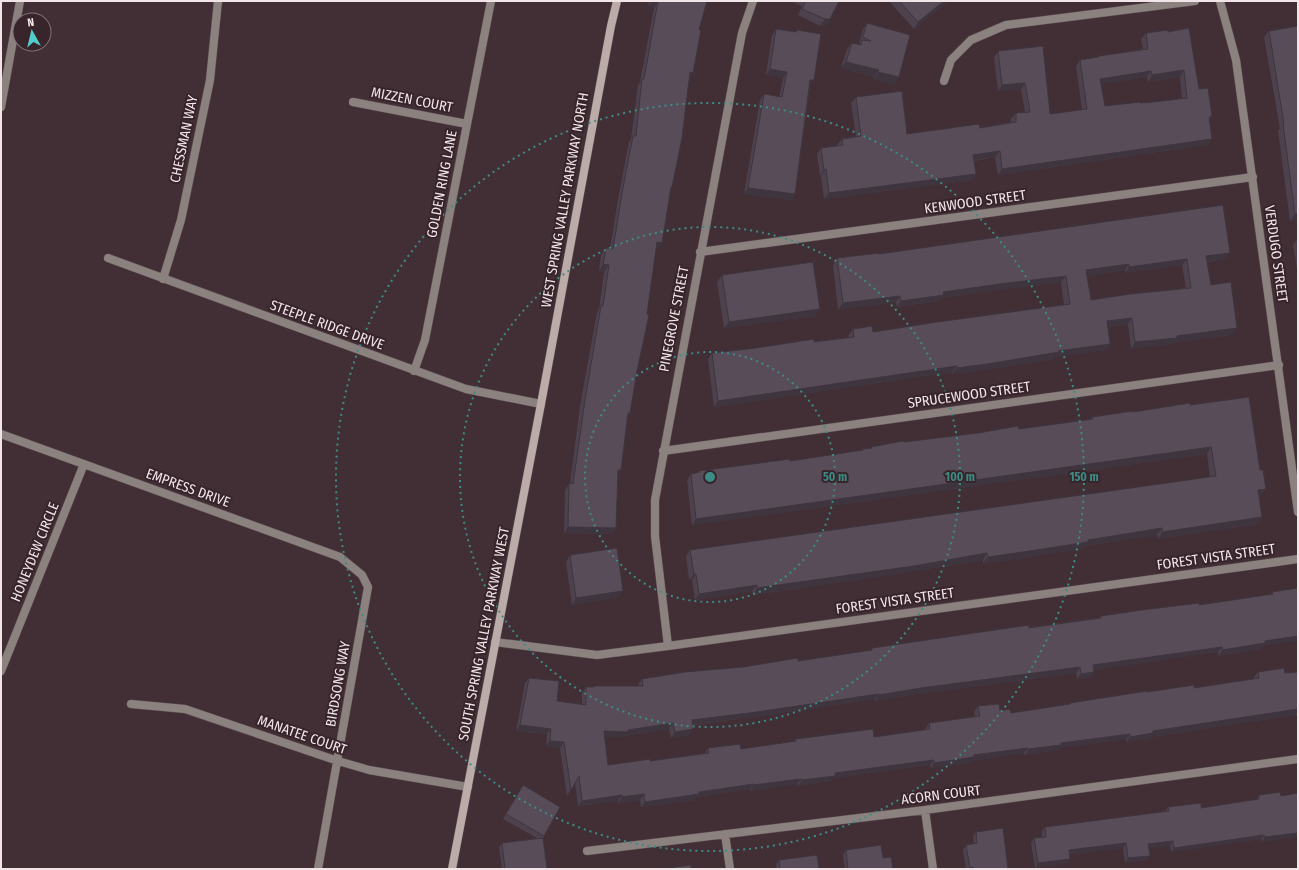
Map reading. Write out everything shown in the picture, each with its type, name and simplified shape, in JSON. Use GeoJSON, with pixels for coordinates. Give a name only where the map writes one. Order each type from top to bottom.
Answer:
{"type":"FeatureCollection","features":[{"type":"Feature","properties":{"kind":"street"},"geometry":{"type":"LineString","coordinates":[[1,107],[20,1]]}},
{"type":"Feature","properties":{"kind":"street","name":"CHESSMAN WAY"},"geometry":{"type":"LineString","coordinates":[[163,279],[181,220],[210,80],[218,1]]}},
{"type":"Feature","properties":{"kind":"street","name":"GOLDEN RING LANE"},"geometry":{"type":"LineString","coordinates":[[414,371],[425,340],[491,1]]}},
{"type":"Feature","properties":{"kind":"street","name":"WEST SPRING VALLEY PARKWAY NORTH"},"geometry":{"type":"LineString","coordinates":[[540,404],[609,34],[617,1]]}},
{"type":"Feature","properties":{"kind":"street","name":"PINEGROVE STREET"},"geometry":{"type":"LineString","coordinates":[[668,646],[655,536],[655,500],[742,33],[753,1]]}},
{"type":"Feature","properties":{"kind":"street"},"geometry":{"type":"LineString","coordinates":[[944,81],[951,60],[971,40],[1006,25],[1195,1]]}},
{"type":"Feature","properties":{"kind":"street","name":"VERDUGO STREET"},"geometry":{"type":"LineString","coordinates":[[1220,1],[1236,60],[1298,512]]}},
{"type":"Feature","properties":{"kind":"street","name":"MIZZEN COURT"},"geometry":{"type":"LineString","coordinates":[[353,102],[467,124]]}},
{"type":"Feature","properties":{"kind":"street","name":"KENWOOD STREET"},"geometry":{"type":"LineString","coordinates":[[700,252],[1253,177]]}},
{"type":"Feature","properties":{"kind":"street","name":"STEEPLE RIDGE DRIVE"},"geometry":{"type":"LineString","coordinates":[[108,258],[466,389],[540,404]]}},
{"type":"Feature","properties":{"kind":"street","name":"SPRUCEWOOD STREET"},"geometry":{"type":"LineString","coordinates":[[663,451],[1279,366]]}},
{"type":"Feature","properties":{"kind":"street","name":"SOUTH SPRING VALLEY PARKWAY WEST"},"geometry":{"type":"LineString","coordinates":[[452,869],[540,404]]}},
{"type":"Feature","properties":{"kind":"street","name":"EMPRESS DRIVE"},"geometry":{"type":"LineString","coordinates":[[1,434],[340,557],[362,575]]}},
{"type":"Feature","properties":{"kind":"street","name":"HONEYDEW CIRCLE"},"geometry":{"type":"LineString","coordinates":[[1,671],[84,464]]}},
{"type":"Feature","properties":{"kind":"street","name":"FOREST VISTA STREET"},"geometry":{"type":"LineString","coordinates":[[495,642],[597,655],[1298,558]]}},
{"type":"Feature","properties":{"kind":"street","name":"BIRDSONG WAY"},"geometry":{"type":"LineString","coordinates":[[318,869],[368,588],[362,575]]}},
{"type":"Feature","properties":{"kind":"street","name":"MANATEE COURT"},"geometry":{"type":"LineString","coordinates":[[131,704],[185,709],[338,761],[369,770],[468,787]]}},
{"type":"Feature","properties":{"kind":"street","name":"ACORN COURT"},"geometry":{"type":"LineString","coordinates":[[587,851],[925,810],[1298,760]]}},
{"type":"Feature","properties":{"kind":"street"},"geometry":{"type":"LineString","coordinates":[[925,810],[933,869]]}},
{"type":"Feature","properties":{"kind":"street"},"geometry":{"type":"LineString","coordinates":[[725,834],[730,869]]}},
{"type":"Feature","properties":{"kind":"building"},"geometry":{"type":"Polygon","coordinates":[[[658,1],[707,1],[699,30],[701,30],[693,73],[690,72],[682,138],[671,187],[662,243],[657,242],[647,314],[649,315],[630,413],[628,413],[621,470],[618,470],[616,528],[568,527],[569,483],[573,484],[585,400],[601,306],[603,306],[609,265],[603,264],[606,248],[613,249],[633,136],[636,136],[642,79],[644,79],[658,1]]]}},
{"type":"Feature","properties":{"kind":"building"},"geometry":{"type":"Polygon","coordinates":[[[806,1],[839,1],[830,19],[825,19],[802,9],[806,1]]]}},
{"type":"Feature","properties":{"kind":"building"},"geometry":{"type":"Polygon","coordinates":[[[899,1],[944,1],[918,22],[899,1]]]}},
{"type":"Feature","properties":{"kind":"building"},"geometry":{"type":"Polygon","coordinates":[[[867,23],[910,35],[899,77],[878,72],[879,70],[846,62],[852,43],[861,45],[862,40],[871,41],[863,37],[867,23]]]}},
{"type":"Feature","properties":{"kind":"building"},"geometry":{"type":"Polygon","coordinates":[[[1298,26],[1298,214],[1295,214],[1284,124],[1269,31],[1298,26]]]}},
{"type":"Feature","properties":{"kind":"building"},"geometry":{"type":"Polygon","coordinates":[[[1189,28],[1199,89],[1208,88],[1212,116],[1209,117],[1212,139],[1002,169],[1000,151],[973,155],[976,174],[829,193],[826,169],[824,170],[821,148],[843,145],[842,139],[861,136],[856,97],[902,91],[907,134],[979,124],[980,128],[1016,122],[1016,113],[1030,112],[1025,83],[1002,85],[998,51],[1043,46],[1050,114],[1087,109],[1080,60],[1148,49],[1146,33],[1168,30],[1168,32],[1189,28]],[[1184,70],[1152,75],[1151,71],[1100,79],[1105,106],[1187,98],[1184,70]]]}},
{"type":"Feature","properties":{"kind":"building"},"geometry":{"type":"Polygon","coordinates":[[[776,29],[796,32],[797,30],[821,34],[814,80],[810,80],[795,194],[748,188],[764,94],[782,97],[787,72],[770,69],[776,29]]]}},
{"type":"Feature","properties":{"kind":"building"},"geometry":{"type":"Polygon","coordinates":[[[1223,205],[1230,253],[1206,256],[1211,285],[1231,282],[1237,328],[1177,336],[1177,338],[1135,342],[1132,318],[1107,321],[1110,344],[1058,351],[1059,352],[994,363],[957,368],[957,366],[718,401],[712,353],[814,339],[814,342],[854,337],[853,329],[872,326],[873,332],[1070,304],[1066,276],[943,292],[944,295],[901,301],[900,296],[843,303],[837,258],[879,254],[1223,205]],[[1187,259],[1129,267],[1129,264],[1086,270],[1091,300],[1130,294],[1191,288],[1187,259]]]}},
{"type":"Feature","properties":{"kind":"building"},"geometry":{"type":"Polygon","coordinates":[[[813,262],[820,309],[729,322],[722,275],[813,262]]]}},
{"type":"Feature","properties":{"kind":"building"},"geometry":{"type":"Polygon","coordinates":[[[1249,397],[1260,470],[1263,470],[1266,489],[1258,490],[1262,517],[1162,532],[1162,528],[1088,540],[1088,542],[988,557],[987,553],[914,566],[757,588],[757,585],[699,594],[690,550],[1216,476],[1211,447],[696,519],[691,474],[700,472],[699,471],[790,459],[790,461],[863,450],[903,441],[978,433],[1018,426],[1019,429],[1093,419],[1092,417],[1190,403],[1190,405],[1249,397]]]}},
{"type":"Feature","properties":{"kind":"building"},"geometry":{"type":"Polygon","coordinates":[[[617,548],[623,591],[576,598],[570,555],[617,548]]]}},
{"type":"Feature","properties":{"kind":"building"},"geometry":{"type":"Polygon","coordinates":[[[1298,588],[1298,636],[1265,641],[1265,643],[1222,650],[1222,647],[1093,665],[1094,672],[1081,674],[1080,667],[692,720],[693,729],[675,732],[673,723],[628,730],[628,732],[604,731],[608,765],[709,753],[708,748],[740,744],[741,749],[796,741],[796,739],[873,729],[874,737],[930,729],[929,723],[980,716],[978,706],[999,704],[1000,711],[1010,709],[1011,713],[1147,691],[1194,685],[1194,688],[1259,678],[1258,672],[1284,668],[1285,673],[1298,672],[1298,709],[1153,731],[1153,733],[1130,737],[1130,734],[1061,743],[1061,745],[974,755],[974,757],[934,763],[934,760],[835,773],[835,776],[754,784],[645,802],[644,794],[622,797],[622,795],[582,801],[579,776],[571,790],[564,742],[550,741],[551,729],[520,725],[529,678],[559,681],[557,701],[586,705],[586,687],[643,686],[642,679],[685,672],[743,667],[798,658],[798,661],[872,650],[872,648],[1029,625],[1029,628],[1101,618],[1101,616],[1142,610],[1199,603],[1199,605],[1273,594],[1272,592],[1298,588]]]}},
{"type":"Feature","properties":{"kind":"building"},"geometry":{"type":"Polygon","coordinates":[[[523,785],[560,807],[544,836],[506,814],[523,785]]]}},
{"type":"Feature","properties":{"kind":"building"},"geometry":{"type":"Polygon","coordinates":[[[1280,792],[1281,796],[1298,793],[1298,833],[1265,837],[1264,835],[1174,848],[1173,841],[1148,844],[1150,856],[1128,858],[1126,843],[1069,850],[1070,859],[1038,863],[1034,838],[1046,837],[1045,827],[1169,811],[1168,807],[1201,803],[1201,808],[1259,799],[1259,795],[1280,792]]]}},
{"type":"Feature","properties":{"kind":"building"},"geometry":{"type":"Polygon","coordinates":[[[1003,828],[1008,869],[970,868],[966,845],[977,843],[976,832],[1003,828]]]}},
{"type":"Feature","properties":{"kind":"building"},"geometry":{"type":"Polygon","coordinates":[[[543,838],[547,869],[505,869],[502,843],[543,838]]]}},
{"type":"Feature","properties":{"kind":"building"},"geometry":{"type":"Polygon","coordinates":[[[881,845],[883,858],[891,857],[893,869],[848,869],[846,850],[881,845]]]}},
{"type":"Feature","properties":{"kind":"building"},"geometry":{"type":"Polygon","coordinates":[[[817,855],[819,869],[780,869],[779,860],[817,855]]]}},
{"type":"Feature","properties":{"kind":"building"},"geometry":{"type":"Polygon","coordinates":[[[691,865],[691,869],[661,869],[691,865]]]}}]}
